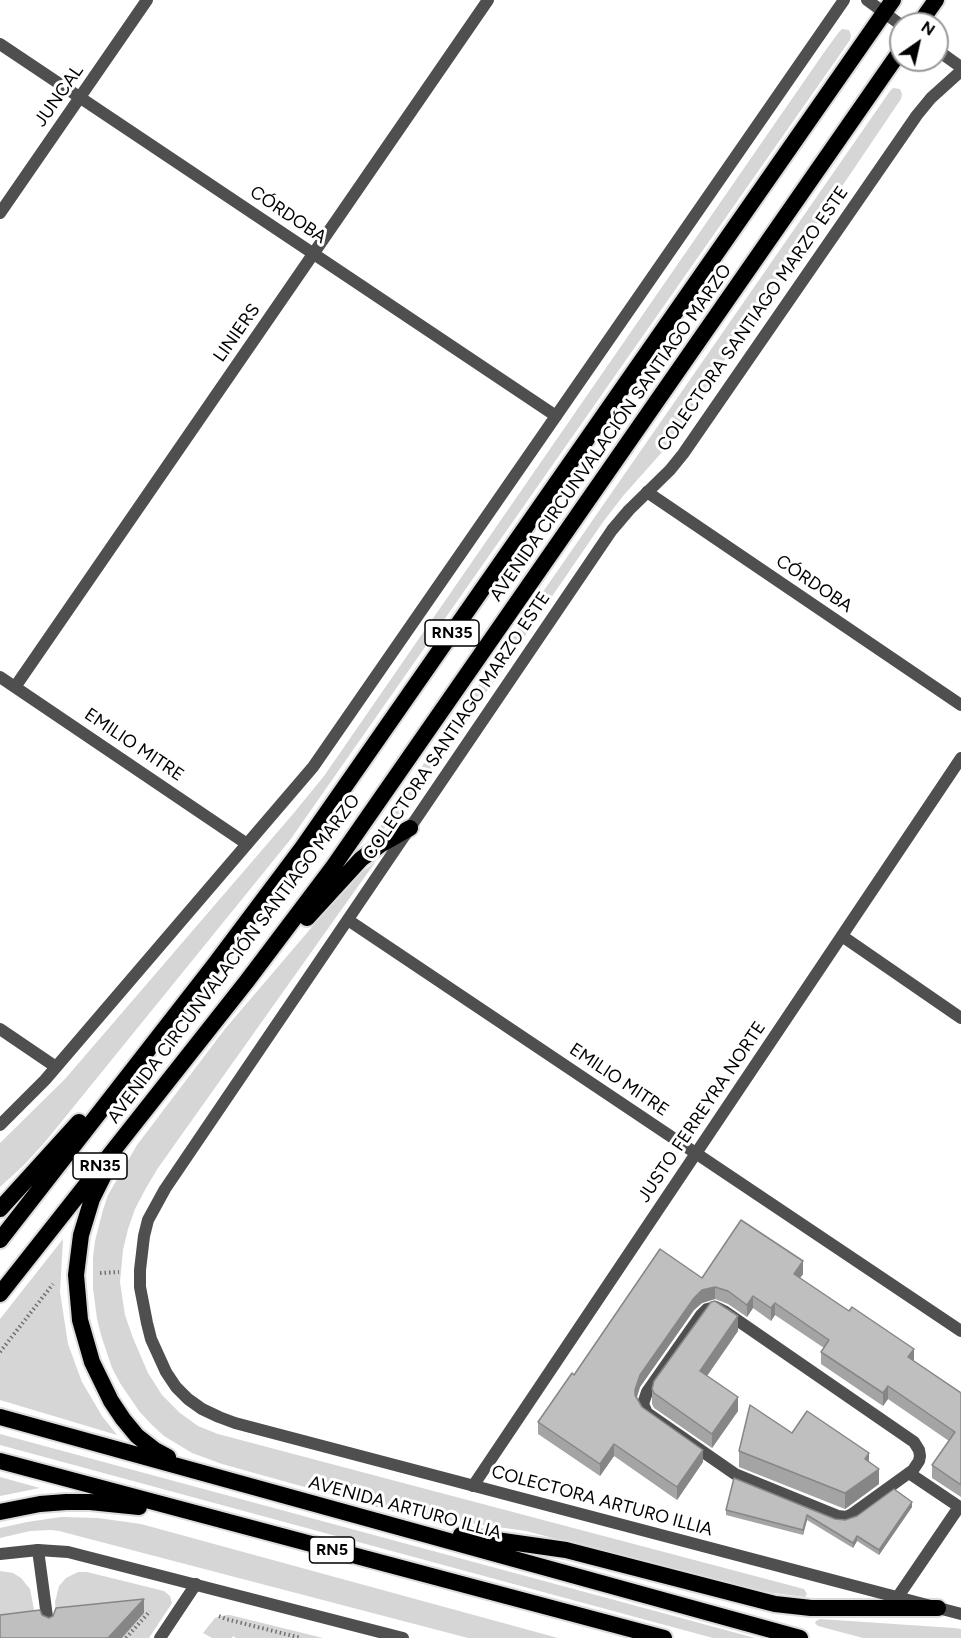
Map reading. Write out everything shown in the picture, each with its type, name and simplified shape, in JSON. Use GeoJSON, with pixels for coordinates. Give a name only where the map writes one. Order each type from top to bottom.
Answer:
{"type":"FeatureCollection","features":[{"type":"Feature","properties":{"kind":"highway","name":"AVENIDA CIRCUNVALACIÓN SANTIAGO MARZO"},"geometry":{"type":"LineString","coordinates":[[0,1240],[171,1021],[302,848],[888,6]]}},
{"type":"Feature","properties":{"kind":"highway","name":"AVENIDA CIRCUNVALACIÓN SANTIAGO MARZO"},"geometry":{"type":"LineString","coordinates":[[0,1294],[291,924],[354,838],[889,67]]}},
{"type":"Feature","properties":{"kind":"highway"},"geometry":{"type":"LineString","coordinates":[[201,1038],[353,867],[370,852],[410,828]]}},
{"type":"Feature","properties":{"kind":"highway"},"geometry":{"type":"LineString","coordinates":[[0,1209],[171,1021]]}},
{"type":"Feature","properties":{"kind":"highway"},"geometry":{"type":"LineString","coordinates":[[144,1111],[100,1181],[86,1216],[76,1275],[80,1320],[92,1362],[101,1382],[123,1419],[137,1436],[173,1460],[213,1475]]}},
{"type":"Feature","properties":{"kind":"highway","name":"AVENIDA ARTURO ILLIA"},"geometry":{"type":"LineString","coordinates":[[0,1417],[800,1638]]}},
{"type":"Feature","properties":{"kind":"highway","name":"RN5"},"geometry":{"type":"LineString","coordinates":[[0,1461],[664,1638]]}},
{"type":"Feature","properties":{"kind":"highway"},"geometry":{"type":"LineString","coordinates":[[0,1512],[40,1504],[90,1502],[214,1518]]}},
{"type":"Feature","properties":{"kind":"highway"},"geometry":{"type":"LineString","coordinates":[[398,1527],[553,1547],[775,1604],[811,1608],[938,1608]]}},
{"type":"Feature","properties":{"kind":"street","name":"JUNCAL"},"geometry":{"type":"LineString","coordinates":[[0,213],[147,0]]}},
{"type":"Feature","properties":{"kind":"street","name":"LINIERS"},"geometry":{"type":"LineString","coordinates":[[15,687],[488,0]]}},
{"type":"Feature","properties":{"kind":"street"},"geometry":{"type":"LineString","coordinates":[[0,1125],[56,1067],[324,753],[844,0]]}},
{"type":"Feature","properties":{"kind":"street"},"geometry":{"type":"LineString","coordinates":[[867,0],[888,6]]}},
{"type":"Feature","properties":{"kind":"street","name":"CÓRDOBA"},"geometry":{"type":"LineString","coordinates":[[0,44],[556,416]]}},
{"type":"Feature","properties":{"kind":"street"},"geometry":{"type":"LineString","coordinates":[[949,60],[961,69]]}},
{"type":"Feature","properties":{"kind":"street","name":"COLECTORA SANTIAGO MARZO ESTE"},"geometry":{"type":"LineString","coordinates":[[235,1423],[202,1409],[188,1399],[176,1387],[158,1356],[147,1323],[140,1287],[144,1236],[148,1220],[165,1189],[612,530],[677,463],[917,115],[935,93],[961,69]]}},
{"type":"Feature","properties":{"kind":"street","name":"CÓRDOBA"},"geometry":{"type":"LineString","coordinates":[[647,492],[961,705]]}},
{"type":"Feature","properties":{"kind":"street","name":"EMILIO MITRE"},"geometry":{"type":"LineString","coordinates":[[0,677],[247,844]]}},
{"type":"Feature","properties":{"kind":"street","name":"JUSTO FERREYRA NORTE"},"geometry":{"type":"LineString","coordinates":[[473,1486],[961,758]]}},
{"type":"Feature","properties":{"kind":"street","name":"EMILIO MITRE"},"geometry":{"type":"LineString","coordinates":[[348,920],[961,1331]]}},
{"type":"Feature","properties":{"kind":"street"},"geometry":{"type":"LineString","coordinates":[[842,936],[961,1018]]}},
{"type":"Feature","properties":{"kind":"street"},"geometry":{"type":"LineString","coordinates":[[0,1029],[56,1067]]}},
{"type":"Feature","properties":{"kind":"street"},"geometry":{"type":"LineString","coordinates":[[711,1307],[720,1308],[914,1442],[919,1450],[919,1461],[909,1473],[852,1514],[838,1516],[727,1470],[647,1413],[644,1409],[644,1400],[647,1392],[703,1311],[711,1307]]}},
{"type":"Feature","properties":{"kind":"street","name":"COLECTORA ARTURO ILLIA"},"geometry":{"type":"LineString","coordinates":[[235,1423],[961,1614]]}},
{"type":"Feature","properties":{"kind":"street"},"geometry":{"type":"LineString","coordinates":[[897,1598],[960,1508],[909,1473]]}},
{"type":"Feature","properties":{"kind":"street"},"geometry":{"type":"LineString","coordinates":[[0,1554],[38,1550],[68,1552],[404,1638]]}},
{"type":"Feature","properties":{"kind":"street"},"geometry":{"type":"LineString","coordinates":[[38,1550],[48,1624]]}},
{"type":"Feature","properties":{"kind":"street"},"geometry":{"type":"LineString","coordinates":[[160,1638],[196,1584]]}},
{"type":"Feature","properties":{"kind":"path"},"geometry":{"type":"LineString","coordinates":[[92,1273],[120,1272]]}},
{"type":"Feature","properties":{"kind":"path"},"geometry":{"type":"LineString","coordinates":[[0,1352],[60,1277]]}},
{"type":"Feature","properties":{"kind":"path"},"geometry":{"type":"LineString","coordinates":[[126,1638],[156,1604]]}},
{"type":"Feature","properties":{"kind":"path"},"geometry":{"type":"LineString","coordinates":[[219,1616],[302,1638]]}},
{"type":"Feature","properties":{"kind":"shaded area"},"geometry":{"type":"Polygon","coordinates":[[[842,29],[849,30],[850,40],[290,840],[45,1142],[0,1187],[0,1143],[65,1079],[324,776],[842,29]]]}},
{"type":"Feature","properties":{"kind":"shaded area"},"geometry":{"type":"Polygon","coordinates":[[[893,88],[900,89],[901,99],[663,451],[603,522],[411,802],[371,840],[890,91],[893,88]]]}},
{"type":"Feature","properties":{"kind":"shaded area"},"geometry":{"type":"Polygon","coordinates":[[[376,861],[158,1168],[135,1209],[123,1250],[120,1282],[125,1315],[148,1373],[162,1395],[180,1413],[198,1426],[218,1434],[804,1589],[807,1594],[805,1597],[757,1591],[526,1531],[398,1513],[222,1464],[192,1453],[164,1436],[139,1411],[120,1383],[112,1368],[101,1335],[93,1288],[95,1241],[108,1195],[137,1145],[225,1029],[346,887],[376,861]]]}},
{"type":"Feature","properties":{"kind":"shaded area"},"geometry":{"type":"Polygon","coordinates":[[[63,1239],[60,1292],[68,1344],[82,1382],[102,1416],[117,1435],[0,1400],[0,1319],[63,1239]]]}},
{"type":"Feature","properties":{"kind":"shaded area"},"geometry":{"type":"Polygon","coordinates":[[[0,1434],[755,1638],[713,1638],[0,1445],[0,1434]]]}},
{"type":"Feature","properties":{"kind":"shaded area"},"geometry":{"type":"Polygon","coordinates":[[[0,1477],[40,1488],[0,1496],[0,1477]]]}},
{"type":"Feature","properties":{"kind":"shaded area"},"geometry":{"type":"Polygon","coordinates":[[[61,1517],[98,1518],[141,1524],[558,1638],[468,1638],[59,1531],[30,1531],[0,1538],[0,1528],[61,1517]]]}},
{"type":"Feature","properties":{"kind":"shaded area"},"geometry":{"type":"Polygon","coordinates":[[[0,1571],[13,1573],[21,1578],[30,1589],[37,1625],[0,1629],[0,1571]]]}},
{"type":"Feature","properties":{"kind":"shaded area"},"geometry":{"type":"Polygon","coordinates":[[[78,1572],[87,1572],[164,1591],[170,1596],[172,1603],[149,1638],[122,1638],[143,1613],[57,1623],[55,1602],[59,1586],[66,1578],[78,1572]]]}},
{"type":"Feature","properties":{"kind":"shaded area"},"geometry":{"type":"Polygon","coordinates":[[[226,1615],[323,1638],[236,1638],[233,1636],[232,1638],[212,1638],[203,1633],[215,1618],[226,1615]]]}},
{"type":"Feature","properties":{"kind":"shaded area"},"geometry":{"type":"Polygon","coordinates":[[[820,1619],[954,1628],[961,1629],[961,1638],[863,1638],[818,1626],[815,1623],[820,1619]]]}},
{"type":"Feature","properties":{"kind":"building"},"geometry":{"type":"Polygon","coordinates":[[[741,1220],[803,1261],[794,1274],[849,1311],[852,1307],[914,1349],[908,1357],[961,1393],[961,1485],[932,1465],[955,1432],[888,1386],[883,1393],[821,1352],[829,1340],[775,1303],[771,1308],[753,1296],[747,1305],[728,1291],[715,1287],[702,1290],[694,1298],[640,1375],[635,1390],[635,1395],[642,1407],[703,1450],[677,1487],[614,1444],[600,1464],[538,1422],[572,1373],[574,1375],[660,1249],[702,1278],[741,1220]]]}},
{"type":"Feature","properties":{"kind":"building"},"geometry":{"type":"Polygon","coordinates":[[[715,1301],[738,1316],[700,1371],[738,1397],[712,1434],[654,1393],[652,1389],[654,1381],[711,1302],[715,1301]]]}},
{"type":"Feature","properties":{"kind":"building"},"geometry":{"type":"Polygon","coordinates":[[[750,1405],[792,1433],[807,1411],[869,1453],[865,1459],[879,1469],[845,1493],[739,1451],[750,1405]]]}},
{"type":"Feature","properties":{"kind":"building"},"geometry":{"type":"Polygon","coordinates":[[[734,1478],[835,1519],[845,1520],[857,1516],[894,1489],[912,1502],[879,1550],[857,1536],[853,1543],[807,1515],[803,1530],[726,1510],[734,1478]]]}},
{"type":"Feature","properties":{"kind":"building"},"geometry":{"type":"Polygon","coordinates":[[[144,1599],[108,1638],[0,1638],[0,1615],[40,1610],[42,1615],[49,1618],[53,1616],[56,1608],[144,1599]]]}}]}
